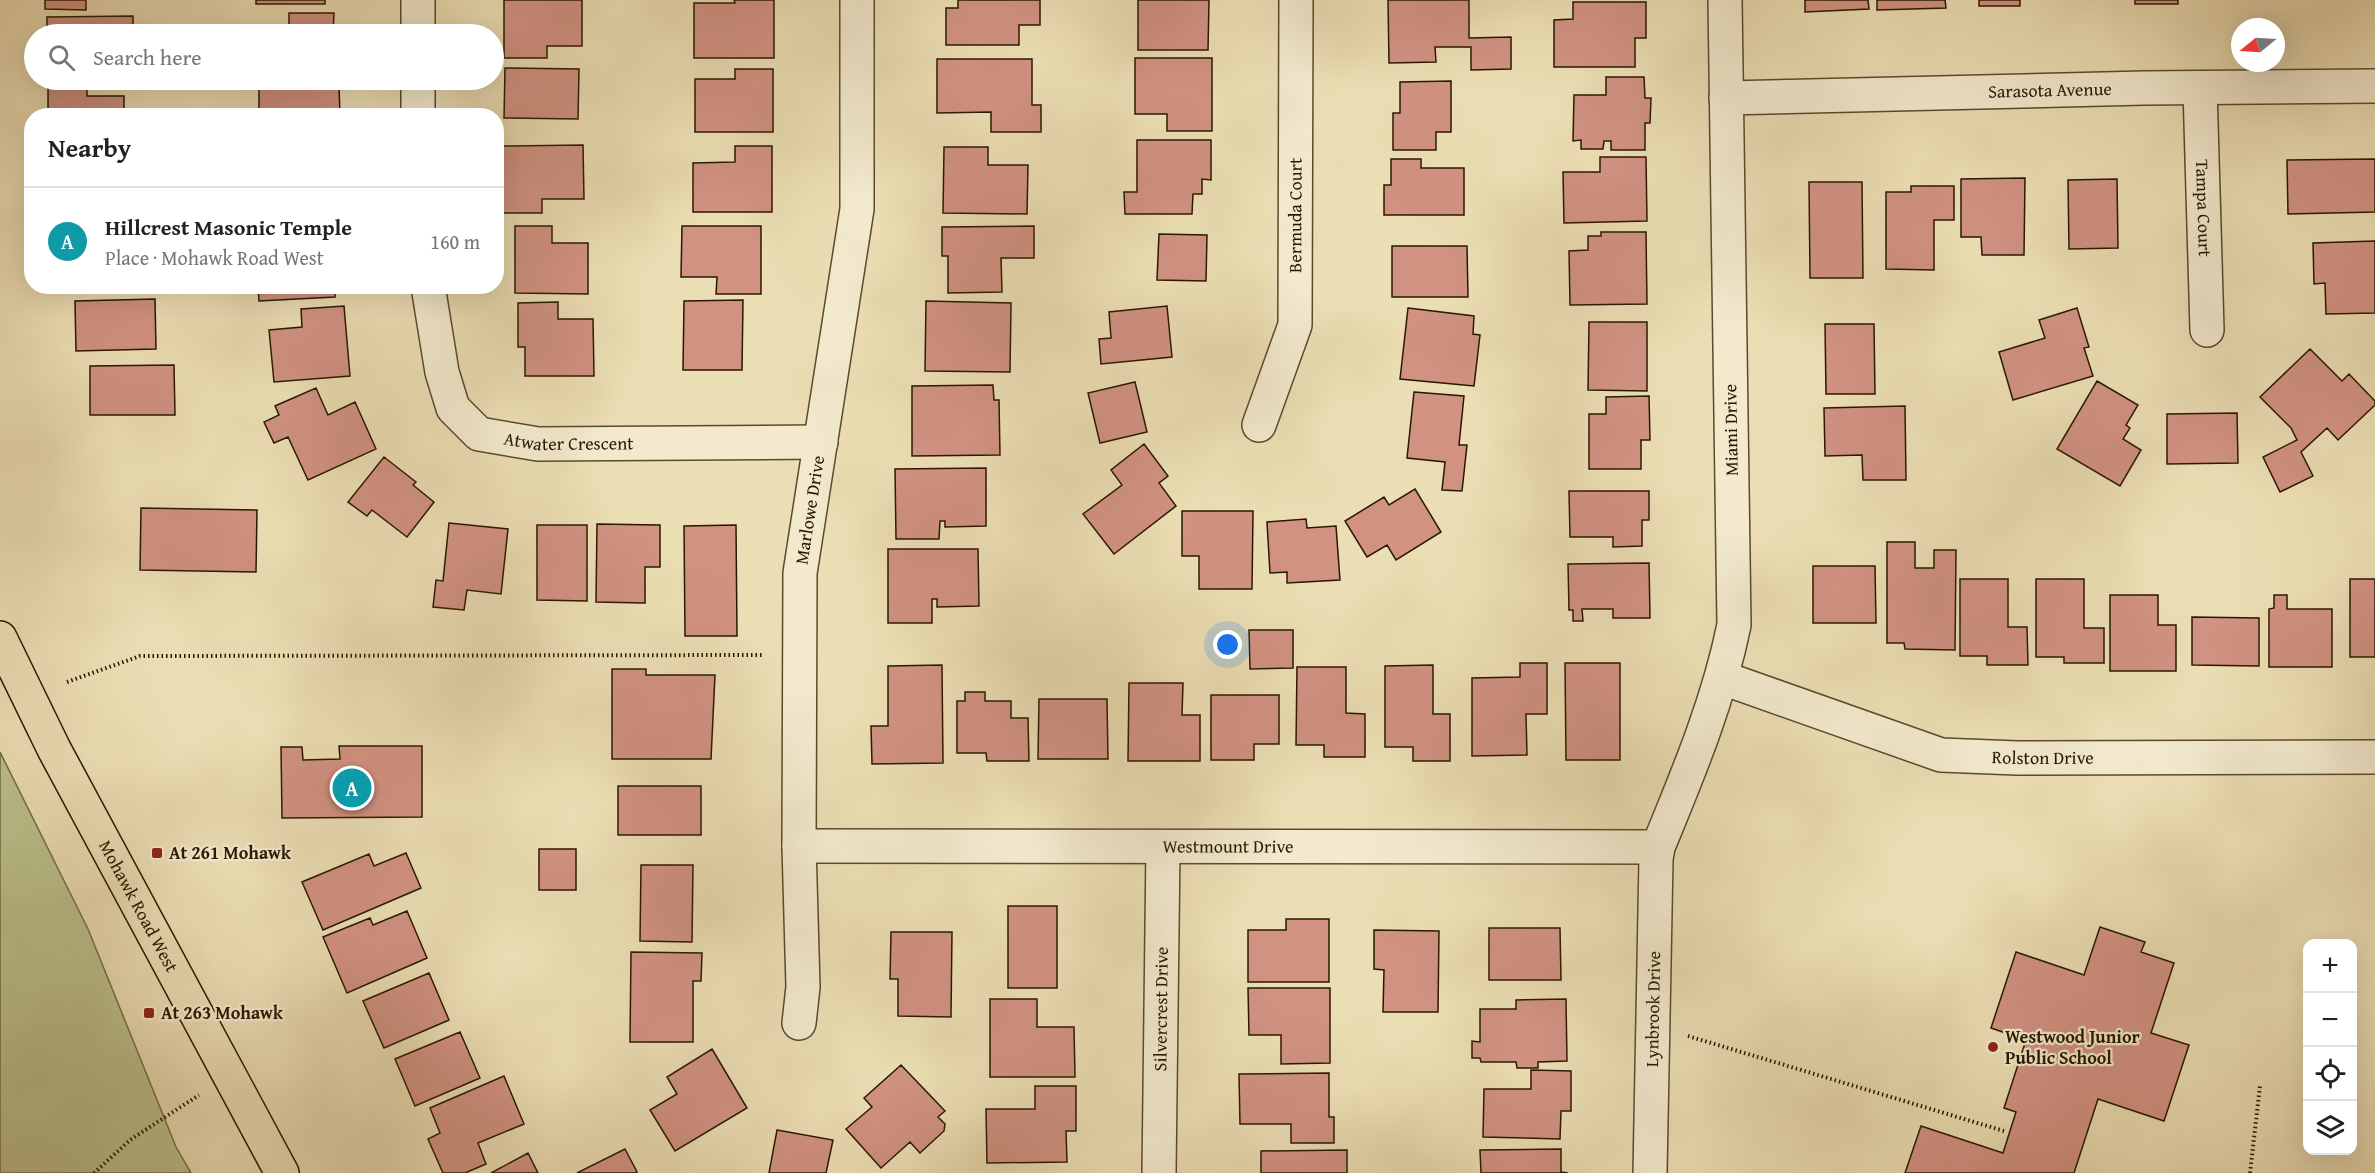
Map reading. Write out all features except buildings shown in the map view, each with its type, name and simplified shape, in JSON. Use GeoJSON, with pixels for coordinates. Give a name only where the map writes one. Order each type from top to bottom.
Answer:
{"type":"FeatureCollection","features":[{"type":"Feature","properties":{"kind":"main road","name":"Mohawk Road West"},"geometry":{"type":"LineString","coordinates":[[0,638],[34,711],[282,1173]]}},
{"type":"Feature","properties":{"kind":"street"},"geometry":{"type":"LineString","coordinates":[[418,0],[418,24]]}},
{"type":"Feature","properties":{"kind":"street","name":"Marlowe Drive"},"geometry":{"type":"LineString","coordinates":[[798,1023],[803,987],[799,846],[800,573],[857,209],[857,0]]}},
{"type":"Feature","properties":{"kind":"street","name":"Bermuda Court"},"geometry":{"type":"LineString","coordinates":[[1259,425],[1295,325],[1296,0]]}},
{"type":"Feature","properties":{"kind":"street","name":"Miami Drive"},"geometry":{"type":"LineString","coordinates":[[1658,847],[1693,762],[1722,678],[1734,625],[1725,0]]}},
{"type":"Feature","properties":{"kind":"street","name":"Sarasota Avenue"},"geometry":{"type":"LineString","coordinates":[[1726,98],[2375,86]]}},
{"type":"Feature","properties":{"kind":"street","name":"Tampa Court"},"geometry":{"type":"LineString","coordinates":[[2200,88],[2207,330]]}},
{"type":"Feature","properties":{"kind":"street"},"geometry":{"type":"LineString","coordinates":[[418,90],[418,108]]}},
{"type":"Feature","properties":{"kind":"street","name":"Atwater Crescent"},"geometry":{"type":"LineString","coordinates":[[429,294],[442,372],[453,408],[479,434],[538,444],[821,442]]}},
{"type":"Feature","properties":{"kind":"street","name":"Rolston Drive"},"geometry":{"type":"LineString","coordinates":[[1722,678],[1941,755],[2017,758],[2375,757]]}},
{"type":"Feature","properties":{"kind":"street","name":"Westmount Drive"},"geometry":{"type":"LineString","coordinates":[[799,846],[1658,847]]}},
{"type":"Feature","properties":{"kind":"street","name":"Silvercrest Drive"},"geometry":{"type":"LineString","coordinates":[[1159,1173],[1163,847]]}},
{"type":"Feature","properties":{"kind":"street","name":"Lynbrook Drive"},"geometry":{"type":"LineString","coordinates":[[1650,1173],[1658,847]]}},
{"type":"Feature","properties":{"kind":"path"},"geometry":{"type":"LineString","coordinates":[[68,682],[140,656],[800,656]]}},
{"type":"Feature","properties":{"kind":"path"},"geometry":{"type":"LineString","coordinates":[[1653,1025],[2004,1131]]}},
{"type":"Feature","properties":{"kind":"path"},"geometry":{"type":"LineString","coordinates":[[94,1173],[130,1140],[231,1077]]}},
{"type":"Feature","properties":{"kind":"path"},"geometry":{"type":"LineString","coordinates":[[2250,1173],[2260,1086]]}},
{"type":"Feature","properties":{"kind":"green space"},"geometry":{"type":"Polygon","coordinates":[[[0,752],[88,929],[176,1147],[191,1173],[0,1173],[0,752]]]}},
{"type":"Feature","properties":{"kind":"place","name":"Hillcrest Masonic Temple"},"geometry":{"type":"Point","coordinates":[352,788]}},
{"type":"Feature","properties":{"kind":"place","name":"At 261 Mohawk"},"geometry":{"type":"Point","coordinates":[157,853]}},
{"type":"Feature","properties":{"kind":"place","name":"At 263 Mohawk"},"geometry":{"type":"Point","coordinates":[149,1013]}},
{"type":"Feature","properties":{"kind":"place","name":"Westwood Junior Public School"},"geometry":{"type":"Point","coordinates":[1993,1047]}}]}
